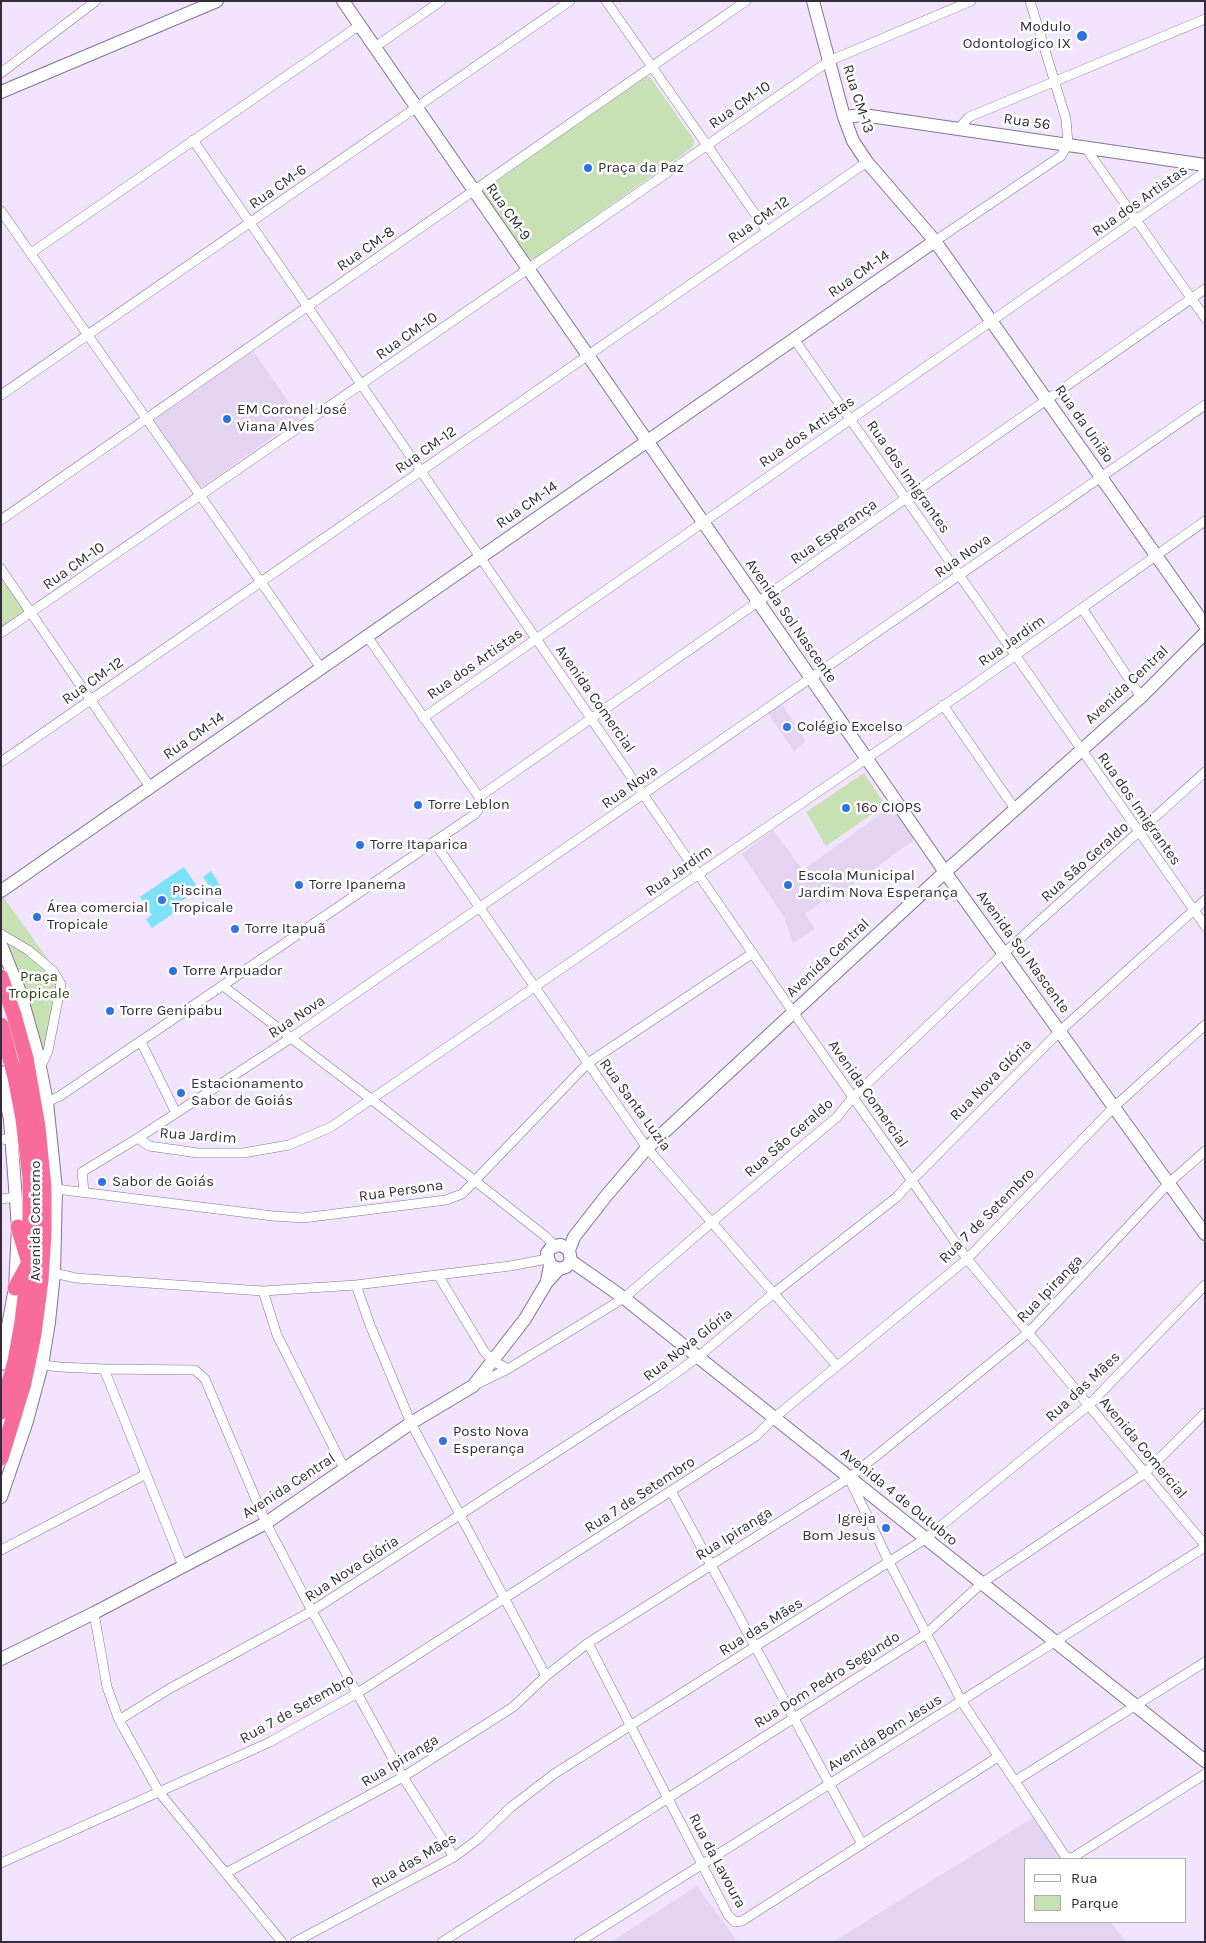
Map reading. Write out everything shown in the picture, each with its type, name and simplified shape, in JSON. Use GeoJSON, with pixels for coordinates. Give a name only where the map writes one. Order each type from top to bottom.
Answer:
{"type":"FeatureCollection","features":[{"type":"Feature","properties":{"kind":"highway"},"geometry":{"type":"LineString","coordinates":[[1,977],[26,1058],[38,1127],[44,1187],[44,1233],[41,1280],[34,1334],[24,1382],[1,1458]]}},
{"type":"Feature","properties":{"kind":"highway"},"geometry":{"type":"LineString","coordinates":[[1,1025],[15,1077],[28,1152],[30,1216],[29,1263],[22,1322],[15,1361],[1,1412]]}},
{"type":"Feature","properties":{"kind":"highway"},"geometry":{"type":"LineString","coordinates":[[15,1288],[29,1263],[18,1227]]}},
{"type":"Feature","properties":{"kind":"street"},"geometry":{"type":"LineString","coordinates":[[1,73],[96,1]]}},
{"type":"Feature","properties":{"kind":"street"},"geometry":{"type":"LineString","coordinates":[[1,92],[217,1]]}},
{"type":"Feature","properties":{"kind":"street","name":"Rua CM-9"},"geometry":{"type":"LineString","coordinates":[[343,1],[647,441]]}},
{"type":"Feature","properties":{"kind":"street"},"geometry":{"type":"LineString","coordinates":[[375,47],[441,1]]}},
{"type":"Feature","properties":{"kind":"street","name":"Rua CM-6"},"geometry":{"type":"LineString","coordinates":[[1,395],[570,1]]}},
{"type":"Feature","properties":{"kind":"street"},"geometry":{"type":"LineString","coordinates":[[606,1],[767,230]]}},
{"type":"Feature","properties":{"kind":"street","name":"Rua CM-8"},"geometry":{"type":"LineString","coordinates":[[1,520],[746,1]]}},
{"type":"Feature","properties":{"kind":"street","name":"Rua CM-13"},"geometry":{"type":"LineString","coordinates":[[813,1],[844,117],[853,140],[866,162],[935,241]]}},
{"type":"Feature","properties":{"kind":"street","name":"Rua CM-10"},"geometry":{"type":"LineString","coordinates":[[1,633],[829,60],[971,1]]}},
{"type":"Feature","properties":{"kind":"street"},"geometry":{"type":"LineString","coordinates":[[1030,1],[1066,120],[1068,144]]}},
{"type":"Feature","properties":{"kind":"street"},"geometry":{"type":"LineString","coordinates":[[958,129],[969,117],[1205,19]]}},
{"type":"Feature","properties":{"kind":"street"},"geometry":{"type":"LineString","coordinates":[[31,253],[360,25]]}},
{"type":"Feature","properties":{"kind":"street","name":"Rua 56"},"geometry":{"type":"LineString","coordinates":[[844,117],[863,115],[1068,144],[1205,167]]}},
{"type":"Feature","properties":{"kind":"street","name":"Avenida Comercial"},"geometry":{"type":"LineString","coordinates":[[193,140],[793,1012],[967,1259],[1205,1546]]}},
{"type":"Feature","properties":{"kind":"street","name":"Rua CM-14"},"geometry":{"type":"LineString","coordinates":[[1,890],[935,241],[1061,156],[1068,144]]}},
{"type":"Feature","properties":{"kind":"street"},"geometry":{"type":"LineString","coordinates":[[1085,147],[1205,318]]}},
{"type":"Feature","properties":{"kind":"street","name":"Rua CM-12"},"geometry":{"type":"LineString","coordinates":[[1,762],[866,162]]}},
{"type":"Feature","properties":{"kind":"street","name":"Rua dos Artistas"},"geometry":{"type":"LineString","coordinates":[[423,718],[1202,174],[1205,167]]}},
{"type":"Feature","properties":{"kind":"street"},"geometry":{"type":"LineString","coordinates":[[1,211],[321,668]]}},
{"type":"Feature","properties":{"kind":"street","name":"Rua da União"},"geometry":{"type":"LineString","coordinates":[[935,241],[1205,625]]}},
{"type":"Feature","properties":{"kind":"street","name":"Rua Esperança"},"geometry":{"type":"LineString","coordinates":[[47,1102],[60,1096],[475,814],[480,802],[591,719],[1205,289]]}},
{"type":"Feature","properties":{"kind":"street","name":"Rua dos Imigrantes"},"geometry":{"type":"LineString","coordinates":[[794,339],[1205,926]]}},
{"type":"Feature","properties":{"kind":"street","name":"Rua Nova"},"geometry":{"type":"LineString","coordinates":[[84,1192],[82,1172],[138,1138],[291,1038],[1205,405]]}},
{"type":"Feature","properties":{"kind":"street","name":"Avenida Sol Nascente"},"geometry":{"type":"LineString","coordinates":[[647,441],[946,872],[1205,1234]]}},
{"type":"Feature","properties":{"kind":"street","name":"Rua Jardim"},"geometry":{"type":"LineString","coordinates":[[138,1138],[149,1146],[198,1153],[243,1153],[288,1145],[331,1128],[867,758],[1205,521]]}},
{"type":"Feature","properties":{"kind":"street"},"geometry":{"type":"LineString","coordinates":[[1,569],[150,787]]}},
{"type":"Feature","properties":{"kind":"street"},"geometry":{"type":"LineString","coordinates":[[1082,608],[1142,697]]}},
{"type":"Feature","properties":{"kind":"street","name":"Avenida Central"},"geometry":{"type":"LineString","coordinates":[[1,1659],[94,1613],[266,1523],[411,1423],[473,1386],[524,1320],[547,1282],[552,1264],[548,1253],[564,1250],[606,1196],[647,1148],[1015,809],[1142,697],[1205,633]]}},
{"type":"Feature","properties":{"kind":"street"},"geometry":{"type":"LineString","coordinates":[[366,636],[480,802]]}},
{"type":"Feature","properties":{"kind":"street"},"geometry":{"type":"LineString","coordinates":[[943,705],[1015,809]]}},
{"type":"Feature","properties":{"kind":"street","name":"Rua São Geraldo"},"geometry":{"type":"LineString","coordinates":[[473,1386],[508,1369],[624,1298],[837,1117],[853,1097],[1004,953],[1205,772]]}},
{"type":"Feature","properties":{"kind":"street","name":"Rua Santa Luzia"},"geometry":{"type":"LineString","coordinates":[[434,842],[647,1148],[837,1366]]}},
{"type":"Feature","properties":{"kind":"street","name":"Rua Nova Glória"},"geometry":{"type":"LineString","coordinates":[[119,1720],[169,1689],[312,1611],[658,1386],[698,1357],[897,1197],[1060,1031],[1205,900]]}},
{"type":"Feature","properties":{"kind":"street"},"geometry":{"type":"LineString","coordinates":[[1,934],[28,950],[53,972],[61,984],[48,1051],[40,1068]]}},
{"type":"Feature","properties":{"kind":"street","name":"Avenida Contorno"},"geometry":{"type":"LineString","coordinates":[[1,945],[20,992],[40,1068],[47,1102],[56,1189],[54,1273],[42,1365],[27,1421],[1,1497]]}},
{"type":"Feature","properties":{"kind":"street","name":"Rua Persona"},"geometry":{"type":"LineString","coordinates":[[56,1189],[273,1216],[303,1218],[446,1200],[462,1194],[588,1063],[753,954]]}},
{"type":"Feature","properties":{"kind":"street"},"geometry":{"type":"LineString","coordinates":[[54,1273],[76,1278],[263,1291],[356,1285],[510,1266],[552,1264],[566,1267],[564,1250],[372,1099],[223,986]]}},
{"type":"Feature","properties":{"kind":"street","name":"Rua 7 de Setembro"},"geometry":{"type":"LineString","coordinates":[[1,1863],[270,1742],[356,1694],[756,1436],[774,1418],[967,1259],[1114,1107],[1205,1025]]}},
{"type":"Feature","properties":{"kind":"street"},"geometry":{"type":"LineString","coordinates":[[140,1042],[176,1113]]}},
{"type":"Feature","properties":{"kind":"street","name":"Avenida Contorno"},"geometry":{"type":"LineString","coordinates":[[1,1072],[6,1139],[17,1197],[18,1227],[15,1288],[1,1364]]}},
{"type":"Feature","properties":{"kind":"street","name":"Rua Ipiranga"},"geometry":{"type":"LineString","coordinates":[[226,1873],[403,1777],[513,1707],[546,1676],[588,1643],[849,1478],[1029,1332],[1169,1183],[1205,1151]]}},
{"type":"Feature","properties":{"kind":"street"},"geometry":{"type":"LineString","coordinates":[[1,1199],[17,1197]]}},
{"type":"Feature","properties":{"kind":"street","name":"Avenida 4 de Outubro"},"geometry":{"type":"LineString","coordinates":[[564,1250],[1205,1761]]}},
{"type":"Feature","properties":{"kind":"street"},"geometry":{"type":"LineString","coordinates":[[438,1275],[479,1344],[493,1361],[508,1369]]}},
{"type":"Feature","properties":{"kind":"street"},"geometry":{"type":"LineString","coordinates":[[356,1285],[370,1325],[411,1423],[546,1676]]}},
{"type":"Feature","properties":{"kind":"street","name":"Rua das Mães"},"geometry":{"type":"LineString","coordinates":[[295,1942],[454,1857],[477,1840],[511,1807],[554,1774],[926,1539],[1089,1405],[1205,1285]]}},
{"type":"Feature","properties":{"kind":"street"},"geometry":{"type":"LineString","coordinates":[[263,1291],[277,1335],[344,1470]]}},
{"type":"Feature","properties":{"kind":"street"},"geometry":{"type":"LineString","coordinates":[[42,1365],[104,1369],[195,1370],[205,1379],[266,1523],[356,1694],[403,1777],[454,1857]]}},
{"type":"Feature","properties":{"kind":"street"},"geometry":{"type":"LineString","coordinates":[[104,1369],[183,1566]]}},
{"type":"Feature","properties":{"kind":"street","name":"Rua Dom Pedro Segundo"},"geometry":{"type":"LineString","coordinates":[[442,1942],[926,1634],[982,1584],[1145,1473],[1205,1413]]}},
{"type":"Feature","properties":{"kind":"street"},"geometry":{"type":"LineString","coordinates":[[1,1550],[146,1474]]}},
{"type":"Feature","properties":{"kind":"street"},"geometry":{"type":"LineString","coordinates":[[849,1478],[926,1634],[962,1702],[1065,1856],[1072,1858],[1205,1774]]}},
{"type":"Feature","properties":{"kind":"street"},"geometry":{"type":"LineString","coordinates":[[672,1491],[862,1844]]}},
{"type":"Feature","properties":{"kind":"street","name":"Avenida Bom Jesus"},"geometry":{"type":"LineString","coordinates":[[580,1942],[702,1863],[962,1702],[1205,1546]]}},
{"type":"Feature","properties":{"kind":"street"},"geometry":{"type":"LineString","coordinates":[[94,1613],[107,1687],[119,1720],[159,1792],[282,1942]]}},
{"type":"Feature","properties":{"kind":"street","name":"Rua da Lavoura"},"geometry":{"type":"LineString","coordinates":[[588,1643],[728,1914],[735,1922],[742,1921],[998,1757]]}},
{"type":"Feature","properties":{"kind":"street"},"geometry":{"type":"LineString","coordinates":[[1015,1781],[1205,1662]]}},
{"type":"Feature","properties":{"kind":"shaded area","name":"EM Coronel José Viana Alves"},"geometry":{"type":"Polygon","coordinates":[[[253,351],[300,418],[200,488],[153,420],[253,351]]]}},
{"type":"Feature","properties":{"kind":"shaded area","name":"Colégio Excelso"},"geometry":{"type":"Polygon","coordinates":[[[781,703],[806,741],[794,751],[768,713],[781,703]]]}},
{"type":"Feature","properties":{"kind":"shaded area"},"geometry":{"type":"Polygon","coordinates":[[[892,806],[914,840],[827,903],[824,900],[805,914],[815,929],[793,943],[784,917],[742,854],[773,830],[803,870],[892,806]]]}},
{"type":"Feature","properties":{"kind":"shaded area"},"geometry":{"type":"Polygon","coordinates":[[[1034,1817],[1064,1858],[1024,1858],[1024,1923],[1112,1923],[1126,1942],[833,1942],[1034,1817]]]}},
{"type":"Feature","properties":{"kind":"shaded area"},"geometry":{"type":"Polygon","coordinates":[[[697,1886],[738,1942],[611,1942],[697,1886]]]}},
{"type":"Feature","properties":{"kind":"green space","name":"Praça da Paz"},"geometry":{"type":"Polygon","coordinates":[[[647,76],[650,77],[694,140],[693,147],[535,258],[525,257],[482,193],[483,190],[647,76]]]}},
{"type":"Feature","properties":{"kind":"green space"},"geometry":{"type":"Polygon","coordinates":[[[1,579],[24,610],[1,627],[1,579]]]}},
{"type":"Feature","properties":{"kind":"green space","name":"16º CIOPS"},"geometry":{"type":"Polygon","coordinates":[[[864,773],[885,805],[826,846],[806,812],[864,773]]]}},
{"type":"Feature","properties":{"kind":"green space","name":"Praça Tropicale"},"geometry":{"type":"Polygon","coordinates":[[[2,895],[50,962],[61,984],[40,1068],[1,945],[2,895]]]}},
{"type":"Feature","properties":{"kind":"water","name":"Piscina Tropicale"},"geometry":{"type":"Polygon","coordinates":[[[184,867],[199,889],[177,904],[180,909],[152,928],[146,919],[152,915],[140,897],[184,867]]]}},
{"type":"Feature","properties":{"kind":"water","name":"Piscina Tropicale"},"geometry":{"type":"Polygon","coordinates":[[[211,871],[222,888],[214,893],[203,877],[211,871]]]}},
{"type":"Feature","properties":{"kind":"place","name":"Modulo Odontologico IX"},"geometry":{"type":"Point","coordinates":[1082,36]}},
{"type":"Feature","properties":{"kind":"place","name":"Praça da Paz"},"geometry":{"type":"Point","coordinates":[588,168]}},
{"type":"Feature","properties":{"kind":"place","name":"EM Coronel José Viana Alves"},"geometry":{"type":"Point","coordinates":[227,419]}},
{"type":"Feature","properties":{"kind":"place","name":"Colégio Excelso"},"geometry":{"type":"Point","coordinates":[787,727]}},
{"type":"Feature","properties":{"kind":"place","name":"Torre Leblon"},"geometry":{"type":"Point","coordinates":[418,805]}},
{"type":"Feature","properties":{"kind":"place","name":"16º CIOPS"},"geometry":{"type":"Point","coordinates":[846,808]}},
{"type":"Feature","properties":{"kind":"place","name":"Torre Itaparica"},"geometry":{"type":"Point","coordinates":[360,845]}},
{"type":"Feature","properties":{"kind":"place","name":"Torre Ipanema"},"geometry":{"type":"Point","coordinates":[299,885]}},
{"type":"Feature","properties":{"kind":"place","name":"Escola Municipal Jardim Nova Esperança"},"geometry":{"type":"Point","coordinates":[788,885]}},
{"type":"Feature","properties":{"kind":"place","name":"Piscina Tropicale"},"geometry":{"type":"Point","coordinates":[162,900]}},
{"type":"Feature","properties":{"kind":"place","name":"Área comercial Tropicale"},"geometry":{"type":"Point","coordinates":[37,917]}},
{"type":"Feature","properties":{"kind":"place","name":"Torre Itapuã"},"geometry":{"type":"Point","coordinates":[235,929]}},
{"type":"Feature","properties":{"kind":"place","name":"Torre Arpuador"},"geometry":{"type":"Point","coordinates":[173,971]}},
{"type":"Feature","properties":{"kind":"place","name":"Torre Genipabu"},"geometry":{"type":"Point","coordinates":[110,1011]}},
{"type":"Feature","properties":{"kind":"place","name":"Estacionamento Sabor de Goiás"},"geometry":{"type":"Point","coordinates":[181,1093]}},
{"type":"Feature","properties":{"kind":"place","name":"Sabor de Goiás"},"geometry":{"type":"Point","coordinates":[102,1182]}},
{"type":"Feature","properties":{"kind":"place","name":"Posto Nova Esperança"},"geometry":{"type":"Point","coordinates":[443,1441]}},
{"type":"Feature","properties":{"kind":"place","name":"Igreja Bom Jesus"},"geometry":{"type":"Point","coordinates":[886,1528]}}]}
